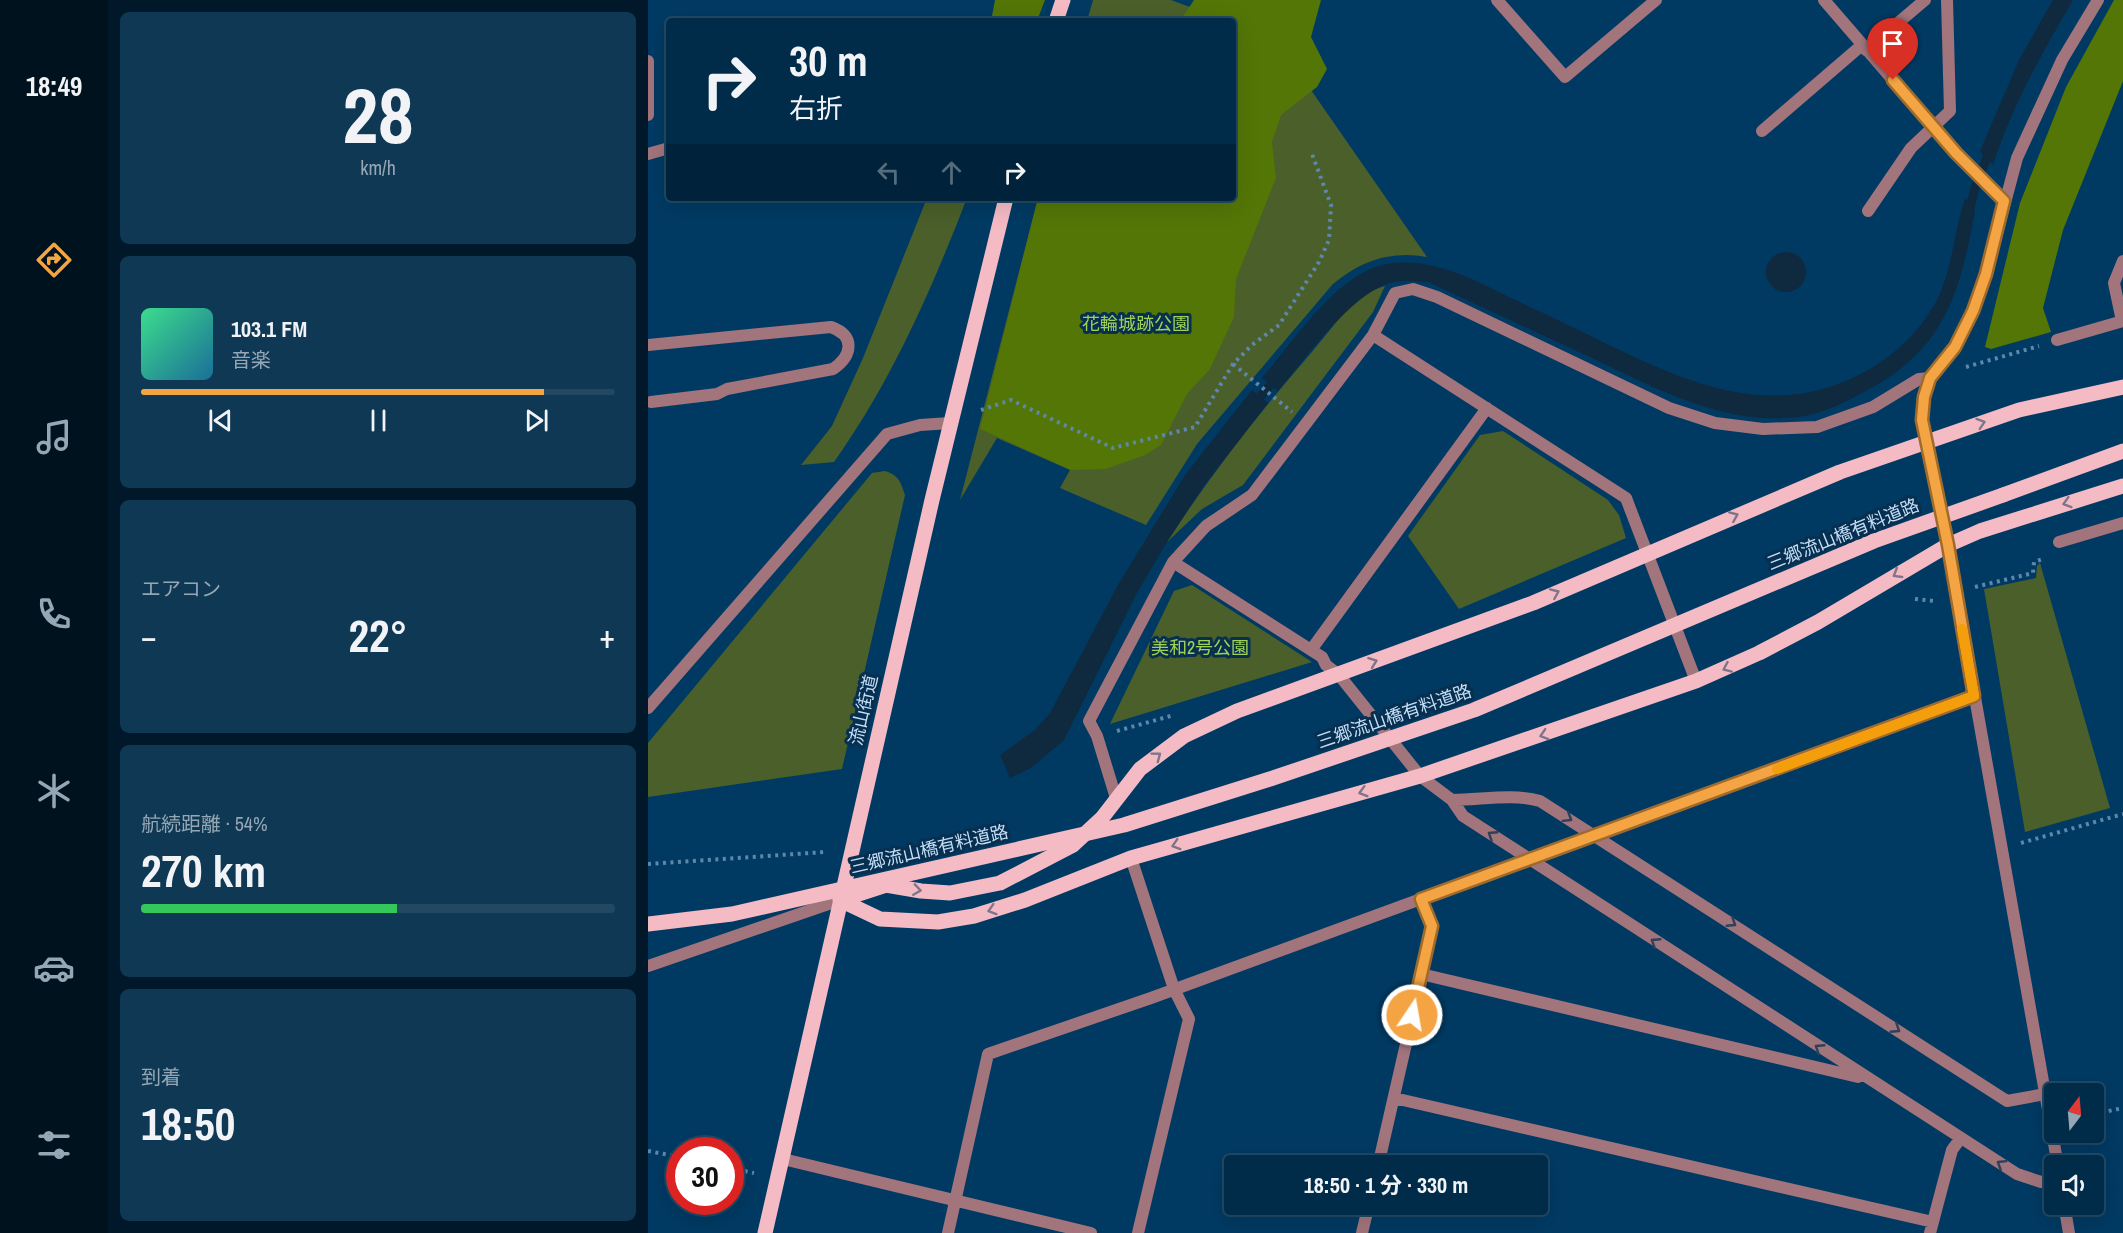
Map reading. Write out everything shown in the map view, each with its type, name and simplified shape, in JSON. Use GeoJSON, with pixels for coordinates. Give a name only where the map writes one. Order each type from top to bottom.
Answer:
{"type":"FeatureCollection","features":[{"type":"Feature","properties":{"kind":"main road"},"geometry":{"type":"LineString","coordinates":[[1057,18],[1063,0]]}},
{"type":"Feature","properties":{"kind":"main road","name":"流山街道"},"geometry":{"type":"LineString","coordinates":[[765,1233],[950,423],[1005,201]]}},
{"type":"Feature","properties":{"kind":"main road"},"geometry":{"type":"LineString","coordinates":[[840,900],[886,885],[950,893],[1000,883],[1073,845],[1102,818],[1140,769],[1184,736],[1237,711],[1533,603],[1840,472],[2019,410],[2123,387]]}},
{"type":"Feature","properties":{"kind":"main road","name":"三郷流山橋有料道路"},"geometry":{"type":"LineString","coordinates":[[648,924],[732,914],[1101,831],[1225,794],[1474,710],[1864,545],[2123,451]]}},
{"type":"Feature","properties":{"kind":"main road"},"geometry":{"type":"LineString","coordinates":[[840,900],[880,919],[938,922],[974,916],[1025,900],[1131,858],[1420,776],[1696,681],[1789,638],[1948,545],[1980,531],[2123,486]]}},
{"type":"Feature","properties":{"kind":"street"},"geometry":{"type":"LineString","coordinates":[[1497,0],[1565,77],[1656,0]]}},
{"type":"Feature","properties":{"kind":"street"},"geometry":{"type":"LineString","coordinates":[[1824,0],[1956,153],[2004,201]]}},
{"type":"Feature","properties":{"kind":"street"},"geometry":{"type":"LineString","coordinates":[[1762,131],[1925,0]]}},
{"type":"Feature","properties":{"kind":"street"},"geometry":{"type":"LineString","coordinates":[[1868,211],[1911,148],[1950,111],[1947,0]]}},
{"type":"Feature","properties":{"kind":"street"},"geometry":{"type":"LineString","coordinates":[[2044,1088],[1948,545],[1922,420],[1924,397],[1930,378],[1955,347],[1973,311],[1986,274],[2017,158],[2062,60],[2098,0]]}},
{"type":"Feature","properties":{"kind":"street"},"geometry":{"type":"LineString","coordinates":[[648,61],[648,115]]}},
{"type":"Feature","properties":{"kind":"street"},"geometry":{"type":"LineString","coordinates":[[648,154],[666,149]]}},
{"type":"Feature","properties":{"kind":"street"},"geometry":{"type":"LineString","coordinates":[[2057,340],[2122,321],[2115,283],[2123,261]]}},
{"type":"Feature","properties":{"kind":"street"},"geometry":{"type":"LineString","coordinates":[[1116,798],[1097,736],[1089,721],[1173,562],[1206,526],[1252,495],[1373,335],[1395,294],[1413,289],[1437,297],[1669,408],[1715,423],[1763,429],[1817,427],[1873,407],[1919,379],[1930,378]]}},
{"type":"Feature","properties":{"kind":"street"},"geometry":{"type":"LineString","coordinates":[[648,345],[831,327],[841,330],[846,336],[849,347],[842,363],[833,369],[727,389],[717,394],[651,402]]}},
{"type":"Feature","properties":{"kind":"street"},"geometry":{"type":"LineString","coordinates":[[1373,335],[1626,498],[1696,681]]}},
{"type":"Feature","properties":{"kind":"street"},"geometry":{"type":"LineString","coordinates":[[1311,650],[1487,408]]}},
{"type":"Feature","properties":{"kind":"street"},"geometry":{"type":"LineString","coordinates":[[648,708],[887,434],[920,425],[950,423]]}},
{"type":"Feature","properties":{"kind":"street"},"geometry":{"type":"LineString","coordinates":[[2059,542],[2123,524]]}},
{"type":"Feature","properties":{"kind":"street"},"geometry":{"type":"LineString","coordinates":[[1173,562],[1322,657],[1326,665],[1339,675],[1420,776],[1452,800],[1463,816],[1960,1139],[2017,1174],[2044,1182]]}},
{"type":"Feature","properties":{"kind":"street"},"geometry":{"type":"LineString","coordinates":[[948,1233],[988,1054],[1596,836],[1974,696]]}},
{"type":"Feature","properties":{"kind":"street"},"geometry":{"type":"LineString","coordinates":[[1452,800],[1522,796],[1540,801],[2007,1101],[2044,1094]]}},
{"type":"Feature","properties":{"kind":"street"},"geometry":{"type":"LineString","coordinates":[[1131,858],[1174,989],[1189,1019],[1138,1233]]}},
{"type":"Feature","properties":{"kind":"street"},"geometry":{"type":"LineString","coordinates":[[1381,1155],[1432,926],[1421,899]]}},
{"type":"Feature","properties":{"kind":"street"},"geometry":{"type":"LineString","coordinates":[[648,966],[840,900]]}},
{"type":"Feature","properties":{"kind":"street"},"geometry":{"type":"LineString","coordinates":[[1421,974],[1866,1079]]}},
{"type":"Feature","properties":{"kind":"street"},"geometry":{"type":"LineString","coordinates":[[1394,1098],[1932,1228],[1952,1150],[1960,1139]]}},
{"type":"Feature","properties":{"kind":"street"},"geometry":{"type":"LineString","coordinates":[[783,1159],[1091,1233]]}},
{"type":"Feature","properties":{"kind":"street"},"geometry":{"type":"LineString","coordinates":[[1362,1233],[1366,1215]]}},
{"type":"Feature","properties":{"kind":"street"},"geometry":{"type":"LineString","coordinates":[[2066,1215],[2069,1233]]}},
{"type":"Feature","properties":{"kind":"path"},"geometry":{"type":"LineString","coordinates":[[981,410],[1011,400],[1113,448],[1195,427],[1233,364],[1252,345],[1279,325],[1319,262],[1329,240],[1331,205],[1312,154]]}},
{"type":"Feature","properties":{"kind":"path"},"geometry":{"type":"LineString","coordinates":[[1930,378],[2057,340]]}},
{"type":"Feature","properties":{"kind":"path"},"geometry":{"type":"LineString","coordinates":[[1233,364],[1306,424]]}},
{"type":"Feature","properties":{"kind":"path"},"geometry":{"type":"LineString","coordinates":[[1974,587],[2033,573]]}},
{"type":"Feature","properties":{"kind":"path"},"geometry":{"type":"LineString","coordinates":[[1915,599],[1934,601]]}},
{"type":"Feature","properties":{"kind":"path"},"geometry":{"type":"LineString","coordinates":[[1097,736],[1181,713]]}},
{"type":"Feature","properties":{"kind":"path"},"geometry":{"type":"LineString","coordinates":[[2021,843],[2123,814]]}},
{"type":"Feature","properties":{"kind":"path"},"geometry":{"type":"LineString","coordinates":[[648,864],[825,852]]}},
{"type":"Feature","properties":{"kind":"path"},"geometry":{"type":"LineString","coordinates":[[2104,1112],[2123,1108]]}},
{"type":"Feature","properties":{"kind":"path"},"geometry":{"type":"LineString","coordinates":[[648,1151],[666,1154]]}},
{"type":"Feature","properties":{"kind":"path"},"geometry":{"type":"LineString","coordinates":[[744,1171],[754,1173]]}},
{"type":"Feature","properties":{"kind":"green space"},"geometry":{"type":"Polygon","coordinates":[[[995,0],[1045,0],[1038,18],[992,18],[995,0]]]}},
{"type":"Feature","properties":{"kind":"green space"},"geometry":{"type":"Polygon","coordinates":[[[1093,0],[1171,0],[1220,18],[1088,18],[1093,0]]]}},
{"type":"Feature","properties":{"kind":"green space","name":"花輪城跡公園"},"geometry":{"type":"Polygon","coordinates":[[[1194,0],[1321,0],[1311,37],[1327,69],[1317,87],[1281,115],[1272,142],[1276,178],[1236,279],[1234,317],[1210,369],[1187,394],[1161,445],[1145,455],[1106,469],[1071,470],[980,429],[1037,201],[1236,201],[1236,18],[1182,18],[1194,0]]]}},
{"type":"Feature","properties":{"kind":"green space"},"geometry":{"type":"Polygon","coordinates":[[[2114,0],[2123,0],[2123,81],[2063,230],[2043,308],[2051,332],[1991,349],[1985,347],[2020,203],[2066,87],[2114,0]]]}},
{"type":"Feature","properties":{"kind":"green space","name":"花輪城跡公園"},"geometry":{"type":"Polygon","coordinates":[[[1295,67],[1427,257],[1401,255],[1376,259],[1332,285],[1197,444],[1146,525],[1060,488],[1070,470],[997,438],[960,500],[1037,201],[1236,201],[1236,192],[1295,67]]]}},
{"type":"Feature","properties":{"kind":"green space"},"geometry":{"type":"Polygon","coordinates":[[[926,201],[966,201],[909,334],[855,431],[834,462],[801,465],[832,426],[863,358],[926,201]]]}},
{"type":"Feature","properties":{"kind":"green space"},"geometry":{"type":"Polygon","coordinates":[[[1385,286],[1373,312],[1243,485],[1202,509],[1167,542],[1236,445],[1335,324],[1363,297],[1385,286]]]}},
{"type":"Feature","properties":{"kind":"green space"},"geometry":{"type":"Polygon","coordinates":[[[1503,431],[1608,500],[1619,515],[1626,538],[1459,609],[1408,536],[1480,435],[1503,431]]]}},
{"type":"Feature","properties":{"kind":"green space"},"geometry":{"type":"Polygon","coordinates":[[[885,471],[901,483],[905,495],[842,769],[648,797],[648,743],[872,473],[885,471]]]}},
{"type":"Feature","properties":{"kind":"green space"},"geometry":{"type":"Polygon","coordinates":[[[2040,563],[2110,808],[2025,832],[1984,589],[2036,578],[2037,566],[2040,563]]]}},
{"type":"Feature","properties":{"kind":"green space","name":"美和2号公園"},"geometry":{"type":"Polygon","coordinates":[[[1192,585],[1312,662],[1110,724],[1174,591],[1192,585]]]}},
{"type":"Feature","properties":{"kind":"water"},"geometry":{"type":"Polygon","coordinates":[[[2053,0],[2073,0],[2019,100],[1993,165],[1980,151],[2019,60],[2053,0]]]}},
{"type":"Feature","properties":{"kind":"water"},"geometry":{"type":"Polygon","coordinates":[[[1965,198],[1975,211],[1963,269],[1944,317],[1930,339],[1913,358],[1891,376],[1843,403],[1813,414],[1775,418],[1746,416],[1689,401],[1634,378],[1428,282],[1399,281],[1379,287],[1347,311],[1278,391],[1262,378],[1318,310],[1351,280],[1369,270],[1387,264],[1403,263],[1434,266],[1464,276],[1636,358],[1692,381],[1749,394],[1778,395],[1808,392],[1838,384],[1868,370],[1894,352],[1917,329],[1936,302],[1946,278],[1965,198]]]}},
{"type":"Feature","properties":{"kind":"water"},"geometry":{"type":"Polygon","coordinates":[[[1786,252],[1794,253],[1800,258],[1805,264],[1805,280],[1800,286],[1794,291],[1786,292],[1778,291],[1772,286],[1767,280],[1766,272],[1767,264],[1772,258],[1778,253],[1786,252]]]}},
{"type":"Feature","properties":{"kind":"water"},"geometry":{"type":"Polygon","coordinates":[[[1252,390],[1268,403],[1203,487],[1167,542],[1136,595],[1064,740],[1031,768],[1010,778],[1000,755],[1035,730],[1050,713],[1118,585],[1185,475],[1252,390]]]}},
{"type":"Feature","properties":{"kind":"waterway"},"geometry":{"type":"LineString","coordinates":[[1968,216],[1975,188],[1990,149]]}},
{"type":"Feature","properties":{"kind":"waterway"},"geometry":{"type":"LineString","coordinates":[[1253,405],[1277,377]]}},
{"type":"Feature","properties":{"kind":"slow traffic"},"geometry":{"type":"LineString","coordinates":[[1777,769],[1974,696],[1962,629]]}},
{"type":"Feature","properties":{"kind":"route"},"geometry":{"type":"LineString","coordinates":[[1412,1015],[1432,926],[1421,899],[1974,696],[1948,545],[1922,420],[1924,397],[1930,378],[1955,347],[1973,311],[1986,274],[2004,201],[1956,153],[1893,80]]}}]}
